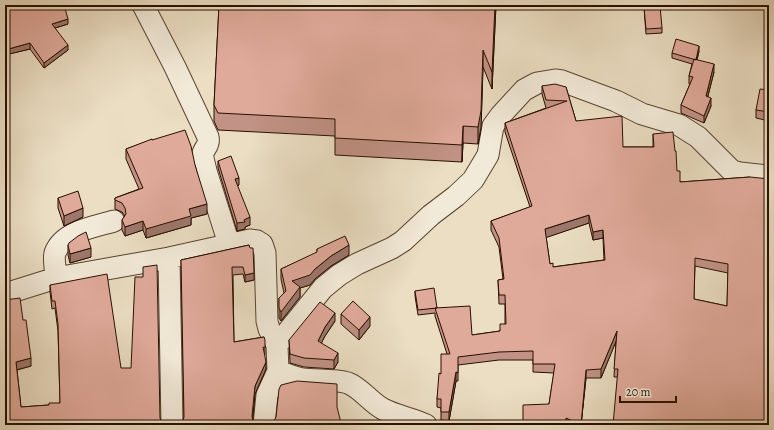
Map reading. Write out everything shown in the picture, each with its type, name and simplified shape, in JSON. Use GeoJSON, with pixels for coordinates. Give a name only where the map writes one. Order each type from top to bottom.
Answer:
{"type":"FeatureCollection","features":[{"type":"Feature","properties":{"kind":"street"},"geometry":{"type":"LineString","coordinates":[[143,5],[175,67],[208,137],[209,141],[203,154],[203,159],[229,244]]}},
{"type":"Feature","properties":{"kind":"street"},"geometry":{"type":"LineString","coordinates":[[277,345],[323,288],[356,264],[403,241],[431,215],[456,196],[473,180],[488,155],[491,133],[497,120],[524,90],[537,83],[555,80],[562,81],[616,101],[637,112],[679,124],[698,137],[732,171],[769,176]]}},
{"type":"Feature","properties":{"kind":"street"},"geometry":{"type":"LineString","coordinates":[[56,278],[55,254],[61,244],[72,234],[114,221]]}},
{"type":"Feature","properties":{"kind":"street"},"geometry":{"type":"LineString","coordinates":[[5,294],[56,278],[169,258],[250,240],[260,242],[263,246],[267,321],[269,329],[277,345],[278,371],[267,395],[264,425]]}},
{"type":"Feature","properties":{"kind":"street"},"geometry":{"type":"LineString","coordinates":[[169,258],[172,425]]}},
{"type":"Feature","properties":{"kind":"street"},"geometry":{"type":"LineString","coordinates":[[278,371],[302,379],[340,381],[350,384],[376,405],[385,410],[415,419],[426,425]]}},
{"type":"Feature","properties":{"kind":"building"},"geometry":{"type":"Polygon","coordinates":[[[5,5],[64,5],[68,19],[52,24],[68,45],[44,63],[30,43],[5,50],[5,5]]]}},
{"type":"Feature","properties":{"kind":"building"},"geometry":{"type":"Polygon","coordinates":[[[219,5],[495,5],[492,72],[483,50],[481,111],[478,127],[463,126],[462,145],[335,138],[335,119],[218,113],[214,105],[219,5]]]}},
{"type":"Feature","properties":{"kind":"building"},"geometry":{"type":"Polygon","coordinates":[[[660,6],[662,28],[646,29],[644,7],[660,6]]]}},
{"type":"Feature","properties":{"kind":"building"},"geometry":{"type":"Polygon","coordinates":[[[676,39],[699,46],[696,60],[672,53],[676,39]]]}},
{"type":"Feature","properties":{"kind":"building"},"geometry":{"type":"Polygon","coordinates":[[[694,59],[714,64],[706,96],[711,98],[704,116],[681,105],[693,77],[689,76],[694,59]]]}},
{"type":"Feature","properties":{"kind":"building"},"geometry":{"type":"Polygon","coordinates":[[[555,84],[566,87],[576,121],[622,116],[623,147],[654,147],[653,134],[673,132],[677,171],[680,171],[680,182],[750,177],[769,179],[769,425],[613,425],[618,369],[614,369],[617,331],[601,369],[586,370],[581,425],[566,418],[566,425],[523,425],[523,405],[549,404],[555,364],[533,364],[533,351],[499,352],[458,357],[458,373],[456,372],[449,412],[441,412],[441,399],[437,399],[439,373],[441,374],[441,354],[450,354],[435,308],[470,306],[472,335],[500,331],[500,324],[506,324],[505,295],[499,295],[498,280],[504,279],[499,238],[491,221],[532,206],[505,123],[567,101],[546,100],[542,86],[555,84]],[[589,215],[545,229],[550,264],[553,263],[553,267],[605,260],[603,230],[593,232],[589,215]],[[695,258],[694,299],[727,306],[728,264],[695,258]]]}},
{"type":"Feature","properties":{"kind":"building"},"geometry":{"type":"Polygon","coordinates":[[[760,89],[769,90],[769,112],[756,110],[760,89]]]}},
{"type":"Feature","properties":{"kind":"building"},"geometry":{"type":"Polygon","coordinates":[[[185,130],[207,204],[189,209],[191,216],[146,229],[143,221],[125,227],[122,220],[126,214],[125,208],[122,203],[115,200],[115,198],[143,188],[126,149],[152,139],[185,130]]]}},
{"type":"Feature","properties":{"kind":"building"},"geometry":{"type":"Polygon","coordinates":[[[769,135],[769,156],[765,154],[769,135]]]}},
{"type":"Feature","properties":{"kind":"building"},"geometry":{"type":"Polygon","coordinates":[[[231,156],[239,178],[235,179],[250,217],[244,220],[245,222],[237,223],[218,161],[231,156]]]}},
{"type":"Feature","properties":{"kind":"building"},"geometry":{"type":"Polygon","coordinates":[[[78,191],[83,208],[64,216],[58,198],[78,191]]]}},
{"type":"Feature","properties":{"kind":"building"},"geometry":{"type":"Polygon","coordinates":[[[86,232],[91,248],[70,254],[69,243],[86,232]]]}},
{"type":"Feature","properties":{"kind":"building"},"geometry":{"type":"Polygon","coordinates":[[[345,236],[349,245],[331,256],[310,275],[292,281],[300,287],[281,312],[279,308],[279,298],[286,291],[281,269],[317,252],[317,249],[345,236]]]}},
{"type":"Feature","properties":{"kind":"building"},"geometry":{"type":"Polygon","coordinates":[[[249,245],[250,248],[253,248],[254,273],[245,275],[243,267],[232,267],[234,342],[264,337],[265,340],[265,348],[263,347],[266,362],[255,386],[252,416],[253,422],[233,425],[181,425],[184,417],[181,260],[249,245]]]}},
{"type":"Feature","properties":{"kind":"building"},"geometry":{"type":"Polygon","coordinates":[[[157,265],[160,418],[163,425],[5,425],[5,300],[20,298],[23,320],[26,320],[31,358],[16,362],[21,407],[60,403],[58,324],[55,301],[52,301],[50,285],[107,274],[121,368],[131,368],[135,277],[143,277],[143,267],[157,265]]]}},
{"type":"Feature","properties":{"kind":"building"},"geometry":{"type":"Polygon","coordinates":[[[434,288],[437,308],[418,310],[415,291],[434,288]]]}},
{"type":"Feature","properties":{"kind":"building"},"geometry":{"type":"Polygon","coordinates":[[[353,301],[370,317],[359,330],[341,314],[353,301]]]}},
{"type":"Feature","properties":{"kind":"building"},"geometry":{"type":"Polygon","coordinates":[[[320,302],[335,313],[325,327],[318,341],[338,353],[334,360],[304,358],[290,354],[289,340],[320,302]]]}},
{"type":"Feature","properties":{"kind":"building"},"geometry":{"type":"Polygon","coordinates":[[[297,381],[337,384],[337,407],[341,423],[344,422],[345,425],[270,425],[276,417],[279,389],[281,385],[297,381]]]}}]}
